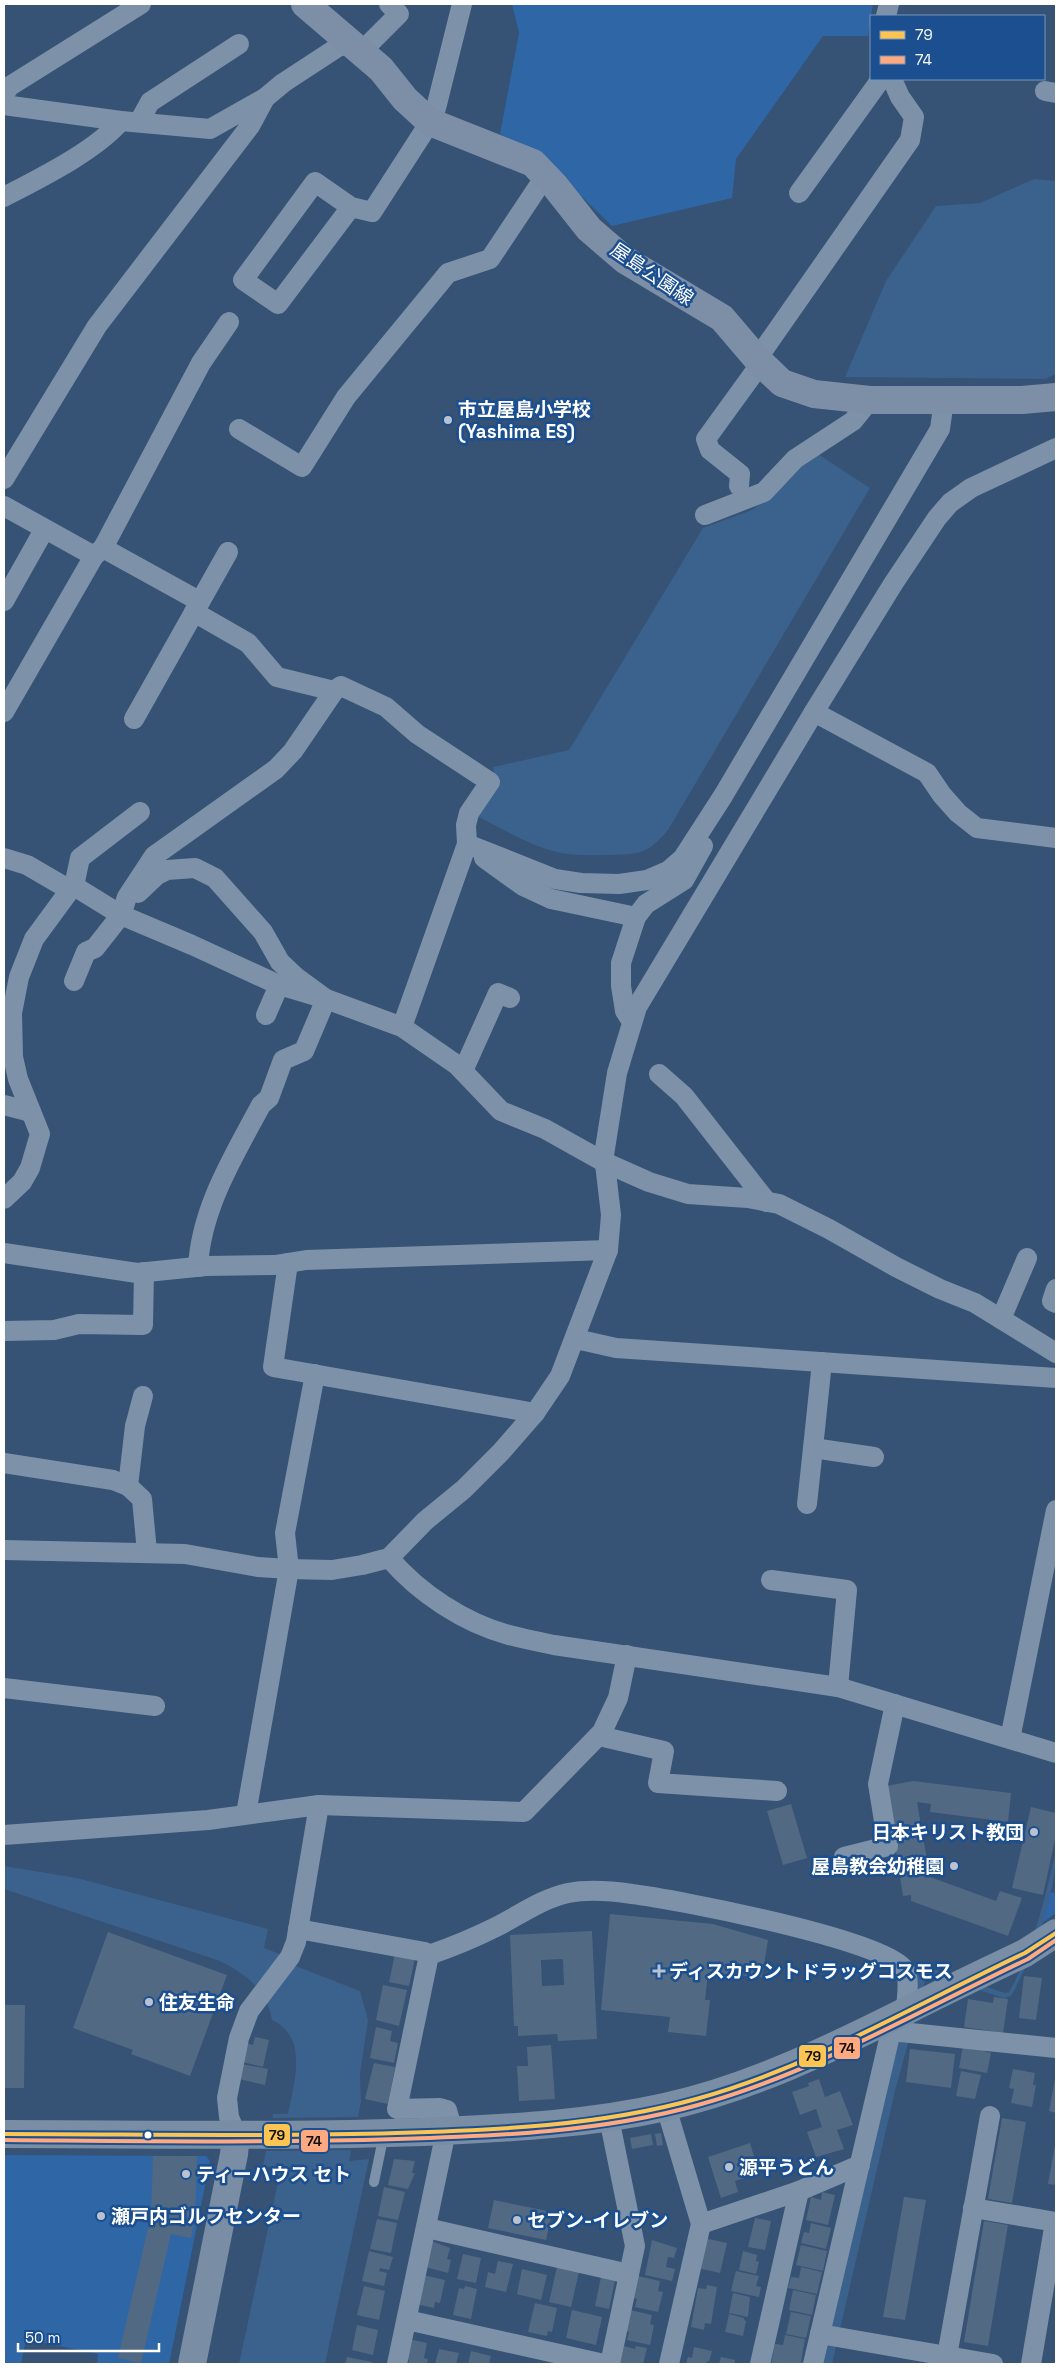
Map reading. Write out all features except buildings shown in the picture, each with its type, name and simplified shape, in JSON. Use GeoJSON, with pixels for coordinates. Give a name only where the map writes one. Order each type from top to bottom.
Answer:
{"type":"FeatureCollection","features":[{"type":"Feature","properties":{"kind":"main road","name":"屋島公園線"},"geometry":{"type":"LineString","coordinates":[[317,8],[356,48],[381,69],[406,99],[430,122],[533,163],[546,175],[589,229],[625,260],[722,318],[759,361],[782,383],[806,391],[870,400],[1056,398]]}},
{"type":"Feature","properties":{"kind":"main road"},"geometry":{"type":"LineString","coordinates":[[4,2134],[266,2134],[448,2131],[555,2125],[608,2118],[666,2107],[772,2074],[894,2021],[1025,1953],[1056,1933]]}},
{"type":"Feature","properties":{"kind":"main road"},"geometry":{"type":"LineString","coordinates":[[192,2364],[234,2154],[236,2134]]}},
{"type":"Feature","properties":{"kind":"street"},"geometry":{"type":"LineString","coordinates":[[4,94],[10,86],[141,4]]}},
{"type":"Feature","properties":{"kind":"street"},"geometry":{"type":"LineString","coordinates":[[351,207],[278,304],[243,280],[315,182],[351,207],[372,212],[430,122],[436,108],[462,4]]}},
{"type":"Feature","properties":{"kind":"street"},"geometry":{"type":"LineString","coordinates":[[4,105],[130,122],[210,129],[265,98],[283,83],[330,52],[356,48],[397,7]]}},
{"type":"Feature","properties":{"kind":"street"},"geometry":{"type":"LineString","coordinates":[[4,197],[63,164],[111,132],[130,122],[150,102],[239,44]]}},
{"type":"Feature","properties":{"kind":"street"},"geometry":{"type":"LineString","coordinates":[[798,193],[880,80]]}},
{"type":"Feature","properties":{"kind":"street"},"geometry":{"type":"LineString","coordinates":[[739,486],[740,474],[710,450],[706,439],[910,140],[914,117],[900,97],[892,80]]}},
{"type":"Feature","properties":{"kind":"street"},"geometry":{"type":"LineString","coordinates":[[4,479],[97,326],[250,126],[265,98]]}},
{"type":"Feature","properties":{"kind":"street"},"geometry":{"type":"LineString","coordinates":[[238,429],[302,467],[346,397],[441,280],[448,273],[490,259],[546,175]]}},
{"type":"Feature","properties":{"kind":"street"},"geometry":{"type":"LineString","coordinates":[[4,712],[98,552],[202,363],[229,322]]}},
{"type":"Feature","properties":{"kind":"street"},"geometry":{"type":"LineString","coordinates":[[706,515],[764,492],[795,459],[853,421],[870,400]]}},
{"type":"Feature","properties":{"kind":"street"},"geometry":{"type":"LineString","coordinates":[[467,844],[555,879],[582,883],[610,884],[647,880],[668,871],[683,858],[723,796],[940,429],[944,400]]}},
{"type":"Feature","properties":{"kind":"street"},"geometry":{"type":"LineString","coordinates":[[4,1550],[185,1554],[258,1568],[332,1570],[389,1558],[425,1520],[464,1489],[535,1413],[560,1376],[576,1339],[608,1250],[611,1215],[604,1155],[617,1073],[637,1007],[814,712],[894,584],[950,503],[971,488],[1056,448]]}},
{"type":"Feature","properties":{"kind":"street"},"geometry":{"type":"LineString","coordinates":[[4,506],[44,530],[98,552],[197,607],[248,643],[277,677],[334,691]]}},
{"type":"Feature","properties":{"kind":"street"},"geometry":{"type":"LineString","coordinates":[[4,601],[44,530]]}},
{"type":"Feature","properties":{"kind":"street"},"geometry":{"type":"LineString","coordinates":[[134,719],[228,552]]}},
{"type":"Feature","properties":{"kind":"street"},"geometry":{"type":"LineString","coordinates":[[122,912],[127,896],[154,856],[276,769],[293,751],[334,691],[341,686],[386,707],[416,734],[490,782],[469,813],[466,825],[467,844],[402,1027]]}},
{"type":"Feature","properties":{"kind":"street"},"geometry":{"type":"LineString","coordinates":[[814,712],[927,773],[942,795],[977,828],[1056,838]]}},
{"type":"Feature","properties":{"kind":"street"},"geometry":{"type":"LineString","coordinates":[[632,1022],[625,1011],[621,986],[621,963],[636,917],[646,904],[684,880],[722,807],[723,796]]}},
{"type":"Feature","properties":{"kind":"street"},"geometry":{"type":"LineString","coordinates":[[4,1199],[22,1182],[30,1168],[40,1134],[18,1079],[12,1057],[12,1013],[19,977],[34,939],[72,888],[80,858],[140,812]]}},
{"type":"Feature","properties":{"kind":"street"},"geometry":{"type":"LineString","coordinates":[[467,844],[477,854],[523,886],[551,899],[636,917]]}},
{"type":"Feature","properties":{"kind":"street"},"geometry":{"type":"LineString","coordinates":[[4,858],[27,865],[122,912],[279,985],[326,999],[402,1027],[463,1071],[501,1111],[545,1129],[604,1162],[649,1182],[688,1194],[748,1198],[779,1204],[829,1229],[896,1267],[940,1289],[975,1303],[1056,1353]]}},
{"type":"Feature","properties":{"kind":"street"},"geometry":{"type":"LineString","coordinates":[[74,981],[86,952],[95,948],[122,912],[157,875],[167,870],[195,868],[215,878],[263,932],[280,962],[296,977],[326,999]]}},
{"type":"Feature","properties":{"kind":"street"},"geometry":{"type":"LineString","coordinates":[[266,1015],[279,985]]}},
{"type":"Feature","properties":{"kind":"street"},"geometry":{"type":"LineString","coordinates":[[463,1071],[498,992],[510,998]]}},
{"type":"Feature","properties":{"kind":"street"},"geometry":{"type":"LineString","coordinates":[[198,1266],[199,1246],[222,1176],[261,1105],[269,1098],[283,1060],[304,1051],[326,999]]}},
{"type":"Feature","properties":{"kind":"street"},"geometry":{"type":"LineString","coordinates":[[659,1074],[684,1096],[767,1202]]}},
{"type":"Feature","properties":{"kind":"street"},"geometry":{"type":"LineString","coordinates":[[4,1106],[32,1112]]}},
{"type":"Feature","properties":{"kind":"street"},"geometry":{"type":"LineString","coordinates":[[4,1252],[72,1264],[144,1272],[198,1266],[275,1265],[314,1260],[608,1250]]}},
{"type":"Feature","properties":{"kind":"street"},"geometry":{"type":"LineString","coordinates":[[1001,1319],[1027,1258]]}},
{"type":"Feature","properties":{"kind":"street"},"geometry":{"type":"LineString","coordinates":[[288,1263],[273,1367],[535,1413]]}},
{"type":"Feature","properties":{"kind":"street"},"geometry":{"type":"LineString","coordinates":[[4,1331],[54,1330],[79,1324],[143,1325],[144,1272]]}},
{"type":"Feature","properties":{"kind":"street"},"geometry":{"type":"LineString","coordinates":[[1056,1289],[1052,1301],[1056,1303]]}},
{"type":"Feature","properties":{"kind":"street"},"geometry":{"type":"LineString","coordinates":[[576,1339],[616,1348],[1055,1380]]}},
{"type":"Feature","properties":{"kind":"street"},"geometry":{"type":"LineString","coordinates":[[807,1504],[822,1362]]}},
{"type":"Feature","properties":{"kind":"street"},"geometry":{"type":"LineString","coordinates":[[246,1814],[289,1569],[286,1533],[315,1374]]}},
{"type":"Feature","properties":{"kind":"street"},"geometry":{"type":"LineString","coordinates":[[128,1486],[134,1426],[143,1396]]}},
{"type":"Feature","properties":{"kind":"street"},"geometry":{"type":"LineString","coordinates":[[813,1448],[874,1457]]}},
{"type":"Feature","properties":{"kind":"street"},"geometry":{"type":"LineString","coordinates":[[4,1462],[113,1480],[128,1486],[142,1499],[147,1552]]}},
{"type":"Feature","properties":{"kind":"street"},"geometry":{"type":"LineString","coordinates":[[1010,1739],[1056,1510]]}},
{"type":"Feature","properties":{"kind":"street"},"geometry":{"type":"LineString","coordinates":[[389,1558],[423,1590],[473,1621],[508,1635],[554,1645],[838,1687],[1056,1753]]}},
{"type":"Feature","properties":{"kind":"street"},"geometry":{"type":"LineString","coordinates":[[771,1580],[846,1590],[838,1687]]}},
{"type":"Feature","properties":{"kind":"street"},"geometry":{"type":"LineString","coordinates":[[4,1835],[208,1820],[319,1804],[524,1812],[599,1736],[618,1698],[627,1655]]}},
{"type":"Feature","properties":{"kind":"street"},"geometry":{"type":"LineString","coordinates":[[4,1688],[154,1706]]}},
{"type":"Feature","properties":{"kind":"street"},"geometry":{"type":"LineString","coordinates":[[844,1857],[888,1846],[878,1784],[895,1704]]}},
{"type":"Feature","properties":{"kind":"street"},"geometry":{"type":"LineString","coordinates":[[599,1736],[664,1751],[658,1783],[777,1791]]}},
{"type":"Feature","properties":{"kind":"street"},"geometry":{"type":"LineString","coordinates":[[236,2134],[229,2117],[228,2098],[239,2038],[249,2011],[260,1994],[290,1958],[296,1942],[319,1804]]}},
{"type":"Feature","properties":{"kind":"street"},"geometry":{"type":"LineString","coordinates":[[429,1955],[497,1927],[533,1906],[557,1896],[587,1892],[630,1894],[727,1910],[880,1953],[904,1968],[907,1978],[894,2021],[860,2166],[829,2335],[813,2364]]}},
{"type":"Feature","properties":{"kind":"street"},"geometry":{"type":"LineString","coordinates":[[298,1930],[425,1952],[429,1955]]}},
{"type":"Feature","properties":{"kind":"street"},"geometry":{"type":"LineString","coordinates":[[397,2364],[448,2131],[448,2110],[440,2108],[396,2109],[429,1955]]}},
{"type":"Feature","properties":{"kind":"street"},"geometry":{"type":"LineString","coordinates":[[894,2021],[1056,2048]]}},
{"type":"Feature","properties":{"kind":"street"},"geometry":{"type":"LineString","coordinates":[[666,2107],[701,2224],[669,2364]]}},
{"type":"Feature","properties":{"kind":"street"},"geometry":{"type":"LineString","coordinates":[[947,2356],[990,2116]]}},
{"type":"Feature","properties":{"kind":"street"},"geometry":{"type":"LineString","coordinates":[[608,2118],[635,2246],[610,2364]]}},
{"type":"Feature","properties":{"kind":"street"},"geometry":{"type":"LineString","coordinates":[[701,2224],[799,2191],[860,2166]]}},
{"type":"Feature","properties":{"kind":"street"},"geometry":{"type":"LineString","coordinates":[[760,2364],[799,2191]]}},
{"type":"Feature","properties":{"kind":"street"},"geometry":{"type":"LineString","coordinates":[[973,2208],[1056,2222],[1031,2364]]}},
{"type":"Feature","properties":{"kind":"street"},"geometry":{"type":"LineString","coordinates":[[427,2228],[629,2274]]}},
{"type":"Feature","properties":{"kind":"street"},"geometry":{"type":"LineString","coordinates":[[407,2320],[604,2364]]}},
{"type":"Feature","properties":{"kind":"street"},"geometry":{"type":"LineString","coordinates":[[829,2335],[993,2364]]}},
{"type":"Feature","properties":{"kind":"lane"},"geometry":{"type":"LineString","coordinates":[[374,2182],[384,2133]]}},
{"type":"Feature","properties":{"kind":"shaded area"},"geometry":{"type":"Polygon","coordinates":[[[512,4],[873,4],[868,36],[823,36],[736,159],[732,198],[612,226],[547,163],[500,134],[519,33],[512,4]]]}},
{"type":"Feature","properties":{"kind":"shaded area"},"geometry":{"type":"Polygon","coordinates":[[[1034,179],[1056,181],[1056,374],[1045,379],[845,377],[886,281],[936,206],[980,203],[1034,179]]]}},
{"type":"Feature","properties":{"kind":"shaded area"},"geometry":{"type":"Polygon","coordinates":[[[818,454],[870,488],[668,830],[661,838],[642,852],[608,855],[568,854],[540,847],[474,815],[496,785],[493,767],[569,750],[703,528],[752,510],[772,496],[803,464],[818,454]]]}},
{"type":"Feature","properties":{"kind":"shaded area"},"geometry":{"type":"Polygon","coordinates":[[[1056,1851],[1055,1869],[1048,1907],[1035,1945],[1011,1996],[1004,1998],[927,1974],[895,2091],[832,2364],[821,2364],[883,2089],[917,1969],[915,1963],[1005,1993],[1009,1992],[1032,1941],[1056,1851]]]}},
{"type":"Feature","properties":{"kind":"shaded area"},"geometry":{"type":"Polygon","coordinates":[[[4,1866],[77,1878],[268,1929],[264,1948],[285,1956],[296,1966],[360,1991],[368,2020],[360,2074],[361,2102],[349,2161],[369,2159],[325,2364],[239,2364],[279,2177],[274,2167],[263,2166],[273,2114],[288,2114],[296,2062],[295,2049],[291,2038],[284,2028],[272,2020],[265,2000],[254,1984],[238,1971],[220,1961],[4,1889],[4,1866]]]}},
{"type":"Feature","properties":{"kind":"shaded area"},"geometry":{"type":"Polygon","coordinates":[[[1050,1892],[1056,1893],[1056,1913],[1042,1923],[1050,1892]]]}},
{"type":"Feature","properties":{"kind":"shaded area","name":"瀬戸内ゴルフセンター"},"geometry":{"type":"Polygon","coordinates":[[[4,2155],[206,2156],[210,2161],[169,2364],[97,2364],[98,2354],[26,2339],[21,2364],[4,2364],[4,2155]]]}},
{"type":"Feature","properties":{"kind":"pier"},"geometry":{"type":"Polygon","coordinates":[[[361,2117],[354,2150],[264,2151],[270,2118],[361,2117]]]}},
{"type":"Feature","properties":{"kind":"transit line","name":"79"},"geometry":{"type":"LineString","coordinates":[[4,2134],[249,2135],[396,2133],[547,2125],[585,2121],[659,2108],[739,2086],[823,2052],[1025,1953],[1056,1933]]}},
{"type":"Feature","properties":{"kind":"transit line","name":"74"},"geometry":{"type":"LineString","coordinates":[[4,2140],[250,2141],[473,2136],[587,2127],[661,2114],[741,2092],[825,2058],[1028,1959],[1056,1940]]}},
{"type":"Feature","properties":{"kind":"place","name":"市立屋島小学校 (Yashima ES)"},"geometry":{"type":"Point","coordinates":[448,420]}},
{"type":"Feature","properties":{"kind":"place","name":"日本キリスト教団"},"geometry":{"type":"Point","coordinates":[1034,1832]}},
{"type":"Feature","properties":{"kind":"place","name":"屋島教会幼稚園"},"geometry":{"type":"Point","coordinates":[954,1866]}},
{"type":"Feature","properties":{"kind":"place","name":"ディスカウントドラッグコスモス"},"geometry":{"type":"Point","coordinates":[659,1971]}},
{"type":"Feature","properties":{"kind":"place","name":"住友生命"},"geometry":{"type":"Point","coordinates":[149,2002]}},
{"type":"Feature","properties":{"kind":"place","name":"源平うどん"},"geometry":{"type":"Point","coordinates":[729,2167]}},
{"type":"Feature","properties":{"kind":"place","name":"ティーハウス セト"},"geometry":{"type":"Point","coordinates":[186,2174]}},
{"type":"Feature","properties":{"kind":"place","name":"瀬戸内ゴルフセンター"},"geometry":{"type":"Point","coordinates":[101,2216]}},
{"type":"Feature","properties":{"kind":"place","name":"セブン-イレブン"},"geometry":{"type":"Point","coordinates":[517,2220]}}]}
